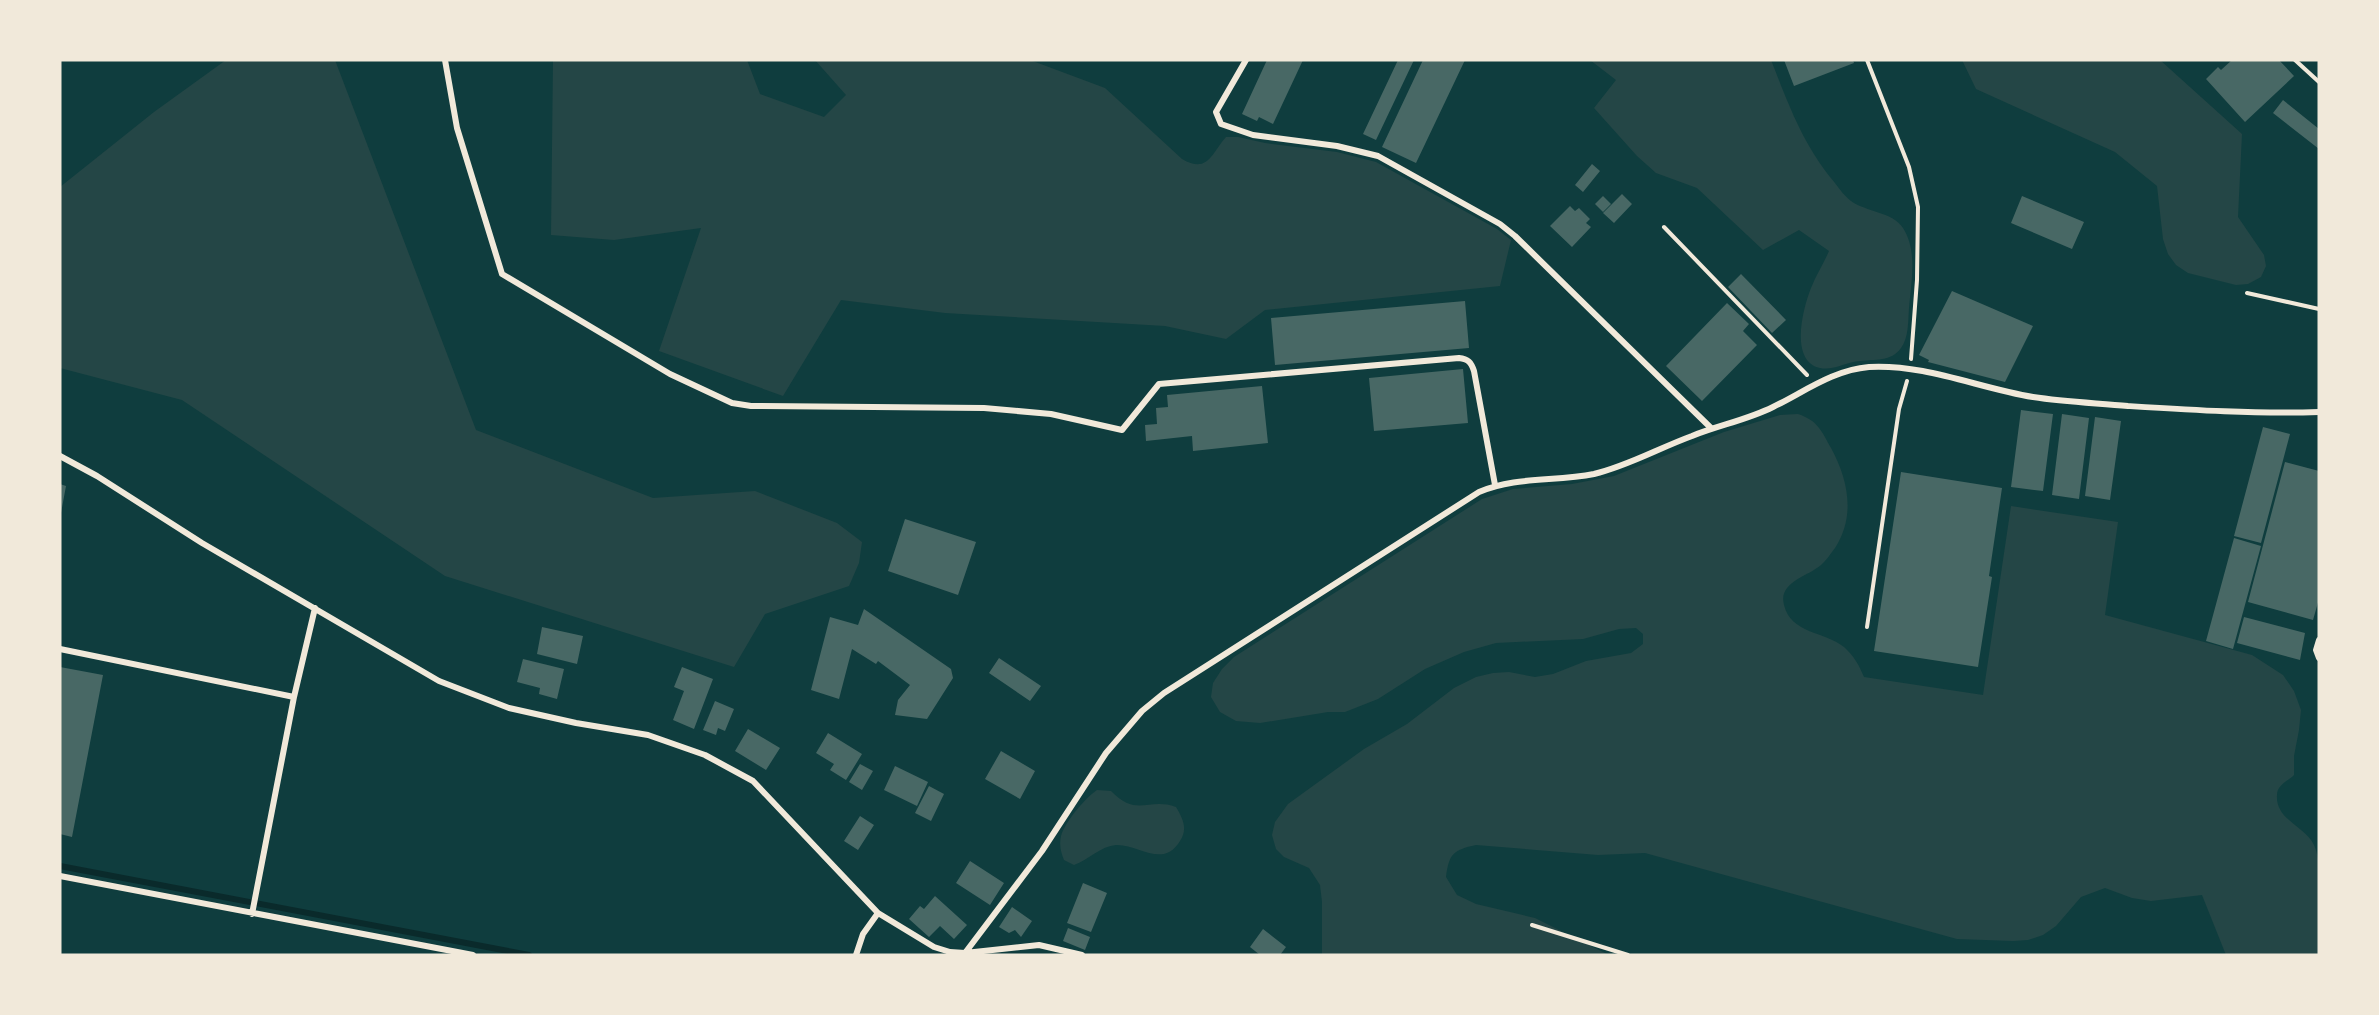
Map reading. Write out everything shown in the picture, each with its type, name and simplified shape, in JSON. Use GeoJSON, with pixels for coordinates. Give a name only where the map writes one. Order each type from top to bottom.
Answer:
{"type":"FeatureCollection","features":[{"type":"Feature","properties":{"kind":"street"},"geometry":{"type":"LineString","coordinates":[[445,60],[457,128],[502,274],[660,368],[732,403],[751,406],[984,408],[1051,414],[1122,430],[1159,384],[1459,358],[1466,359],[1472,364],[1474,371],[1495,485]]}},
{"type":"Feature","properties":{"kind":"street"},"geometry":{"type":"LineString","coordinates":[[1246,60],[1216,112],[1221,124],[1253,135],[1338,146],[1378,156],[1500,224],[1515,236],[1711,429]]}},
{"type":"Feature","properties":{"kind":"street"},"geometry":{"type":"LineString","coordinates":[[965,953],[1042,851],[1106,753],[1143,711],[1164,693],[1479,492],[1495,485],[1592,474],[1612,469],[1711,429],[1761,413],[1815,384],[1855,369],[1910,368],[2006,392],[2061,400],[2217,412],[2319,412]]}},
{"type":"Feature","properties":{"kind":"street"},"geometry":{"type":"LineString","coordinates":[[60,456],[97,476],[202,543],[439,681],[499,704],[576,723],[648,735],[705,755],[753,781],[878,913],[934,947],[950,952],[965,953],[1039,945],[1082,955]]}},
{"type":"Feature","properties":{"kind":"street"},"geometry":{"type":"LineString","coordinates":[[252,910],[294,697],[315,608]]}},
{"type":"Feature","properties":{"kind":"street"},"geometry":{"type":"LineString","coordinates":[[2319,639],[2316,650],[2319,658]]}},
{"type":"Feature","properties":{"kind":"street"},"geometry":{"type":"LineString","coordinates":[[60,649],[294,697]]}},
{"type":"Feature","properties":{"kind":"street"},"geometry":{"type":"LineString","coordinates":[[60,876],[252,910],[473,955]]}},
{"type":"Feature","properties":{"kind":"street"},"geometry":{"type":"LineString","coordinates":[[856,955],[863,934],[878,913]]}},
{"type":"Feature","properties":{"kind":"path"},"geometry":{"type":"LineString","coordinates":[[1867,60],[1909,167],[1918,207],[1917,280],[1910,368],[1899,409],[1867,627]]}},
{"type":"Feature","properties":{"kind":"path"},"geometry":{"type":"LineString","coordinates":[[2295,60],[2319,82]]}},
{"type":"Feature","properties":{"kind":"path"},"geometry":{"type":"LineString","coordinates":[[1664,227],[1815,384]]}},
{"type":"Feature","properties":{"kind":"path"},"geometry":{"type":"LineString","coordinates":[[2247,293],[2319,309]]}},
{"type":"Feature","properties":{"kind":"path"},"geometry":{"type":"LineString","coordinates":[[1532,925],[1628,955]]}},
{"type":"Feature","properties":{"kind":"shaded area"},"geometry":{"type":"Polygon","coordinates":[[[226,60],[335,60],[476,430],[653,498],[755,491],[837,523],[862,542],[859,563],[849,586],[765,614],[734,667],[445,576],[182,400],[60,368],[60,187],[154,112],[226,60]]]}},
{"type":"Feature","properties":{"kind":"shaded area"},"geometry":{"type":"Polygon","coordinates":[[[553,60],[747,60],[760,94],[824,117],[846,95],[815,60],[1030,60],[1105,88],[1182,159],[1191,163],[1198,164],[1208,160],[1226,137],[1337,152],[1376,162],[1497,229],[1511,240],[1500,286],[1265,310],[1226,339],[1165,326],[945,313],[841,300],[783,396],[659,351],[701,228],[614,240],[551,235],[553,60]]]}},
{"type":"Feature","properties":{"kind":"shaded area"},"geometry":{"type":"Polygon","coordinates":[[[1590,60],[1771,60],[1803,135],[1830,177],[1851,201],[1893,219],[1899,223],[1908,237],[1912,267],[1908,323],[1901,348],[1892,356],[1882,359],[1830,368],[1820,368],[1810,363],[1801,345],[1802,320],[1811,288],[1829,251],[1799,230],[1763,250],[1697,188],[1656,173],[1637,156],[1594,108],[1616,80],[1590,60]]]}},
{"type":"Feature","properties":{"kind":"shaded area"},"geometry":{"type":"Polygon","coordinates":[[[1962,60],[2160,60],[2242,134],[2238,217],[2264,255],[2266,266],[2261,277],[2248,284],[2236,285],[2188,273],[2176,265],[2168,254],[2163,239],[2157,186],[2115,152],[1976,89],[1962,60]]]}},
{"type":"Feature","properties":{"kind":"shaded area"},"geometry":{"type":"Polygon","coordinates":[[[1798,414],[1815,423],[1831,448],[1842,472],[1847,510],[1842,536],[1835,548],[1821,565],[1789,585],[1783,597],[1784,605],[1794,622],[1801,627],[1844,647],[1856,661],[1864,677],[1983,695],[2011,506],[2118,522],[2105,615],[2252,655],[2283,675],[2294,691],[2301,710],[2294,756],[2294,775],[2283,783],[2277,792],[2278,804],[2285,817],[2310,838],[2317,855],[2320,883],[2319,955],[2226,955],[2202,895],[2151,901],[2132,898],[2105,888],[2081,897],[2056,926],[2043,935],[2028,940],[2013,941],[1957,939],[1645,853],[1598,855],[1476,845],[1457,851],[1449,863],[1446,877],[1457,895],[1476,904],[1535,918],[1609,955],[1322,955],[1320,885],[1309,868],[1284,857],[1276,849],[1272,835],[1275,822],[1288,804],[1364,749],[1407,724],[1454,688],[1476,677],[1509,672],[1535,677],[1553,674],[1586,661],[1631,653],[1643,644],[1643,634],[1636,628],[1619,629],[1583,639],[1496,643],[1464,652],[1425,669],[1378,699],[1345,712],[1328,712],[1260,723],[1236,721],[1220,712],[1211,697],[1213,683],[1222,669],[1234,657],[1482,499],[1513,489],[1572,484],[1614,476],[1724,432],[1780,415],[1798,414]]]}},
{"type":"Feature","properties":{"kind":"shaded area"},"geometry":{"type":"Polygon","coordinates":[[[1097,790],[1111,791],[1120,799],[1136,805],[1158,804],[1176,807],[1184,824],[1184,832],[1180,841],[1166,853],[1150,853],[1116,845],[1105,848],[1074,865],[1064,860],[1060,846],[1063,830],[1076,811],[1097,790]]]}},
{"type":"Feature","properties":{"kind":"building"},"geometry":{"type":"Polygon","coordinates":[[[1267,60],[1303,60],[1273,124],[1259,117],[1257,121],[1242,114],[1267,60]]]}},
{"type":"Feature","properties":{"kind":"building"},"geometry":{"type":"Polygon","coordinates":[[[1398,60],[1414,60],[1376,140],[1363,134],[1398,60]]]}},
{"type":"Feature","properties":{"kind":"building"},"geometry":{"type":"Polygon","coordinates":[[[1423,60],[1465,60],[1416,163],[1382,147],[1423,60]]]}},
{"type":"Feature","properties":{"kind":"building"},"geometry":{"type":"Polygon","coordinates":[[[1784,60],[1853,60],[1854,63],[1794,86],[1784,60]]]}},
{"type":"Feature","properties":{"kind":"building"},"geometry":{"type":"Polygon","coordinates":[[[2232,60],[2279,60],[2294,76],[2245,122],[2206,79],[2218,67],[2221,70],[2232,60]]]}},
{"type":"Feature","properties":{"kind":"building"},"geometry":{"type":"Polygon","coordinates":[[[2283,100],[2319,129],[2319,149],[2273,113],[2283,100]]]}},
{"type":"Feature","properties":{"kind":"building"},"geometry":{"type":"Polygon","coordinates":[[[1592,164],[1600,171],[1583,192],[1575,185],[1592,164]]]}},
{"type":"Feature","properties":{"kind":"building"},"geometry":{"type":"Polygon","coordinates":[[[1622,194],[1632,204],[1614,223],[1603,213],[1622,194]]]}},
{"type":"Feature","properties":{"kind":"building"},"geometry":{"type":"Polygon","coordinates":[[[1603,196],[1611,204],[1603,212],[1595,204],[1603,196]]]}},
{"type":"Feature","properties":{"kind":"building"},"geometry":{"type":"Polygon","coordinates":[[[2022,196],[2084,222],[2072,249],[2011,223],[2022,196]]]}},
{"type":"Feature","properties":{"kind":"building"},"geometry":{"type":"Polygon","coordinates":[[[1570,206],[1575,211],[1579,208],[1590,219],[1586,223],[1591,227],[1572,247],[1550,226],[1570,206]]]}},
{"type":"Feature","properties":{"kind":"building"},"geometry":{"type":"Polygon","coordinates":[[[1741,274],[1786,320],[1772,333],[1728,287],[1741,274]]]}},
{"type":"Feature","properties":{"kind":"building"},"geometry":{"type":"Polygon","coordinates":[[[1952,291],[2033,326],[2005,382],[1928,362],[1929,360],[1919,355],[1952,291]]]}},
{"type":"Feature","properties":{"kind":"building"},"geometry":{"type":"Polygon","coordinates":[[[1465,301],[1469,348],[1275,365],[1271,318],[1465,301]]]}},
{"type":"Feature","properties":{"kind":"building"},"geometry":{"type":"Polygon","coordinates":[[[1727,303],[1749,324],[1743,331],[1757,345],[1702,401],[1666,366],[1727,303]]]}},
{"type":"Feature","properties":{"kind":"building"},"geometry":{"type":"Polygon","coordinates":[[[1463,369],[1468,423],[1374,431],[1369,378],[1463,369]]]}},
{"type":"Feature","properties":{"kind":"building"},"geometry":{"type":"Polygon","coordinates":[[[1262,386],[1268,443],[1193,451],[1192,436],[1146,441],[1145,425],[1157,424],[1156,408],[1168,407],[1167,395],[1262,386]]]}},
{"type":"Feature","properties":{"kind":"building"},"geometry":{"type":"Polygon","coordinates":[[[2021,410],[2053,414],[2043,491],[2011,487],[2021,410]]]}},
{"type":"Feature","properties":{"kind":"building"},"geometry":{"type":"Polygon","coordinates":[[[2062,414],[2089,418],[2079,499],[2052,495],[2062,414]]]}},
{"type":"Feature","properties":{"kind":"building"},"geometry":{"type":"Polygon","coordinates":[[[2095,417],[2121,421],[2110,500],[2085,496],[2095,417]]]}},
{"type":"Feature","properties":{"kind":"building"},"geometry":{"type":"Polygon","coordinates":[[[2263,427],[2290,434],[2261,543],[2234,536],[2263,427]]]}},
{"type":"Feature","properties":{"kind":"building"},"geometry":{"type":"Polygon","coordinates":[[[2285,462],[2319,471],[2319,599],[2313,620],[2248,602],[2285,462]]]}},
{"type":"Feature","properties":{"kind":"building"},"geometry":{"type":"Polygon","coordinates":[[[1901,472],[2002,488],[1989,576],[1992,577],[1978,667],[1874,651],[1901,472]]]}},
{"type":"Feature","properties":{"kind":"building"},"geometry":{"type":"Polygon","coordinates":[[[60,484],[66,486],[61,513],[60,513],[60,484]]]}},
{"type":"Feature","properties":{"kind":"building"},"geometry":{"type":"Polygon","coordinates":[[[905,519],[976,542],[958,595],[888,571],[905,519]]]}},
{"type":"Feature","properties":{"kind":"building"},"geometry":{"type":"Polygon","coordinates":[[[2234,538],[2261,546],[2233,649],[2206,641],[2234,538]]]}},
{"type":"Feature","properties":{"kind":"building"},"geometry":{"type":"Polygon","coordinates":[[[864,609],[951,669],[953,678],[927,719],[895,715],[898,700],[910,685],[878,661],[876,664],[852,649],[839,699],[811,690],[830,617],[858,625],[864,609]]]}},
{"type":"Feature","properties":{"kind":"building"},"geometry":{"type":"Polygon","coordinates":[[[2244,617],[2305,633],[2300,660],[2237,643],[2244,617]]]}},
{"type":"Feature","properties":{"kind":"building"},"geometry":{"type":"Polygon","coordinates":[[[542,627],[583,636],[577,664],[537,654],[542,627]]]}},
{"type":"Feature","properties":{"kind":"building"},"geometry":{"type":"Polygon","coordinates":[[[999,658],[1041,686],[1030,701],[989,673],[999,658]]]}},
{"type":"Feature","properties":{"kind":"building"},"geometry":{"type":"Polygon","coordinates":[[[523,659],[564,669],[557,699],[539,694],[540,688],[517,682],[523,659]]]}},
{"type":"Feature","properties":{"kind":"building"},"geometry":{"type":"Polygon","coordinates":[[[60,667],[103,675],[72,837],[60,834],[60,667]]]}},
{"type":"Feature","properties":{"kind":"building"},"geometry":{"type":"Polygon","coordinates":[[[682,667],[713,679],[694,729],[673,720],[684,691],[674,687],[682,667]]]}},
{"type":"Feature","properties":{"kind":"building"},"geometry":{"type":"Polygon","coordinates":[[[715,701],[734,709],[725,731],[718,728],[716,735],[703,730],[715,701]]]}},
{"type":"Feature","properties":{"kind":"building"},"geometry":{"type":"Polygon","coordinates":[[[748,729],[780,748],[766,770],[735,751],[748,729]]]}},
{"type":"Feature","properties":{"kind":"building"},"geometry":{"type":"Polygon","coordinates":[[[828,733],[862,754],[846,780],[830,770],[834,764],[816,753],[828,733]]]}},
{"type":"Feature","properties":{"kind":"building"},"geometry":{"type":"Polygon","coordinates":[[[1001,751],[1035,771],[1020,799],[985,779],[1001,751]]]}},
{"type":"Feature","properties":{"kind":"building"},"geometry":{"type":"Polygon","coordinates":[[[860,764],[873,771],[862,790],[849,782],[860,764]]]}},
{"type":"Feature","properties":{"kind":"building"},"geometry":{"type":"Polygon","coordinates":[[[895,766],[928,782],[917,806],[884,790],[895,766]]]}},
{"type":"Feature","properties":{"kind":"building"},"geometry":{"type":"Polygon","coordinates":[[[929,786],[944,794],[931,821],[915,813],[929,786]]]}},
{"type":"Feature","properties":{"kind":"building"},"geometry":{"type":"Polygon","coordinates":[[[860,816],[874,825],[858,850],[844,841],[860,816]]]}},
{"type":"Feature","properties":{"kind":"building"},"geometry":{"type":"Polygon","coordinates":[[[970,861],[1004,883],[990,905],[956,883],[970,861]]]}},
{"type":"Feature","properties":{"kind":"building"},"geometry":{"type":"Polygon","coordinates":[[[1083,883],[1107,893],[1091,932],[1067,923],[1083,883]]]}},
{"type":"Feature","properties":{"kind":"building"},"geometry":{"type":"Polygon","coordinates":[[[935,896],[967,925],[954,939],[940,926],[929,937],[909,919],[920,906],[924,909],[935,896]]]}},
{"type":"Feature","properties":{"kind":"building"},"geometry":{"type":"Polygon","coordinates":[[[1012,907],[1032,921],[1021,937],[1015,930],[1009,933],[999,927],[1012,907]]]}},
{"type":"Feature","properties":{"kind":"building"},"geometry":{"type":"Polygon","coordinates":[[[1068,928],[1090,937],[1085,950],[1063,941],[1068,928]]]}},
{"type":"Feature","properties":{"kind":"building"},"geometry":{"type":"Polygon","coordinates":[[[1263,929],[1286,947],[1280,955],[1260,955],[1250,947],[1263,929]]]}},
{"type":"Feature","properties":{"kind":"waterway"},"geometry":{"type":"LineString","coordinates":[[60,866],[529,955]]}}]}
